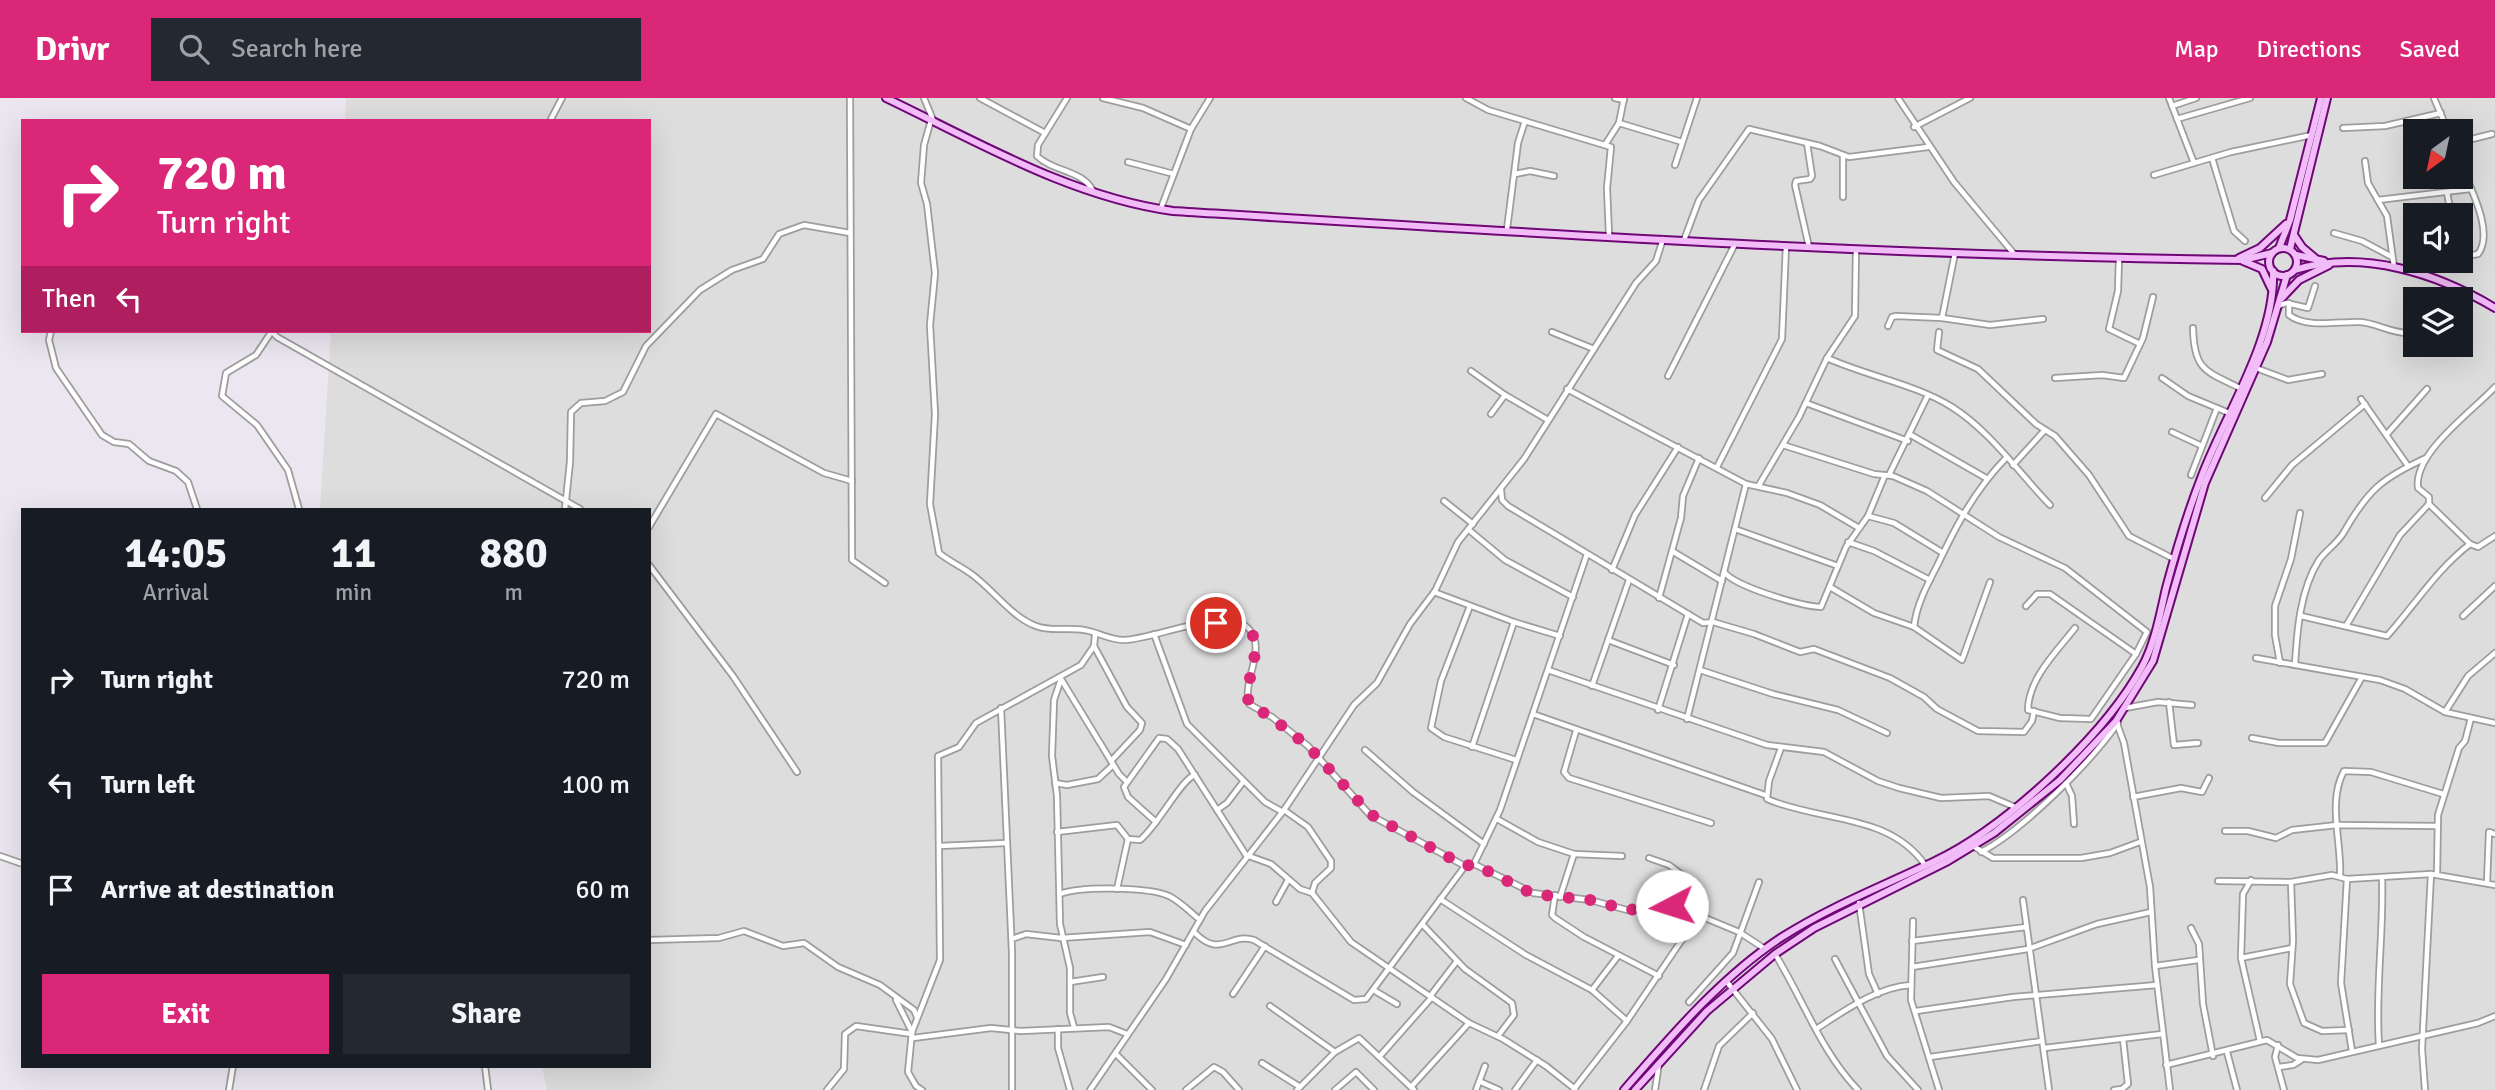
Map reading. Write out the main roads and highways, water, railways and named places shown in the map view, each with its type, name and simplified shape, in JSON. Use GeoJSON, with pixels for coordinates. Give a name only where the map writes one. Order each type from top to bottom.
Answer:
{"type":"FeatureCollection","features":[{"type":"Feature","properties":{"kind":"main road"},"geometry":{"type":"LineString","coordinates":[[886,98],[1094,193],[1120,202],[1161,209],[1735,244],[2016,255],[2242,260],[2272,253],[2279,248],[2290,220],[2321,98]]}},
{"type":"Feature","properties":{"kind":"main road"},"geometry":{"type":"LineString","coordinates":[[2290,249],[2327,98]]}},
{"type":"Feature","properties":{"kind":"main road"},"geometry":{"type":"LineString","coordinates":[[2242,260],[2260,248],[2290,220]]}},
{"type":"Feature","properties":{"kind":"main road"},"geometry":{"type":"LineString","coordinates":[[2294,235],[2302,247],[2317,259]]}},
{"type":"Feature","properties":{"kind":"main road"},"geometry":{"type":"LineString","coordinates":[[2279,248],[2290,249],[2296,255],[2332,263]]}},
{"type":"Feature","properties":{"kind":"main road"},"geometry":{"type":"LineString","coordinates":[[1624,1090],[1765,949],[1828,909],[1951,852],[2015,807],[2088,738],[2142,667],[2202,475],[2257,348],[2272,296],[2272,253]]}},
{"type":"Feature","properties":{"kind":"main road"},"geometry":{"type":"LineString","coordinates":[[2295,270],[2296,255]]}},
{"type":"Feature","properties":{"kind":"main road"},"geometry":{"type":"LineString","coordinates":[[2242,260],[2287,275]]}},
{"type":"Feature","properties":{"kind":"main road"},"geometry":{"type":"LineString","coordinates":[[2242,260],[2266,273],[2272,296]]}},
{"type":"Feature","properties":{"kind":"main road"},"geometry":{"type":"LineString","coordinates":[[2278,305],[2299,280],[2332,263]]}},
{"type":"Feature","properties":{"kind":"main road"},"geometry":{"type":"LineString","coordinates":[[1635,1090],[1729,985],[1859,904],[1915,878],[2003,827],[2060,780],[2117,722],[2156,653],[2205,483],[2256,368],[2287,275],[2295,270],[2332,263],[2368,263],[2425,275],[2461,288],[2495,308]]}}]}
